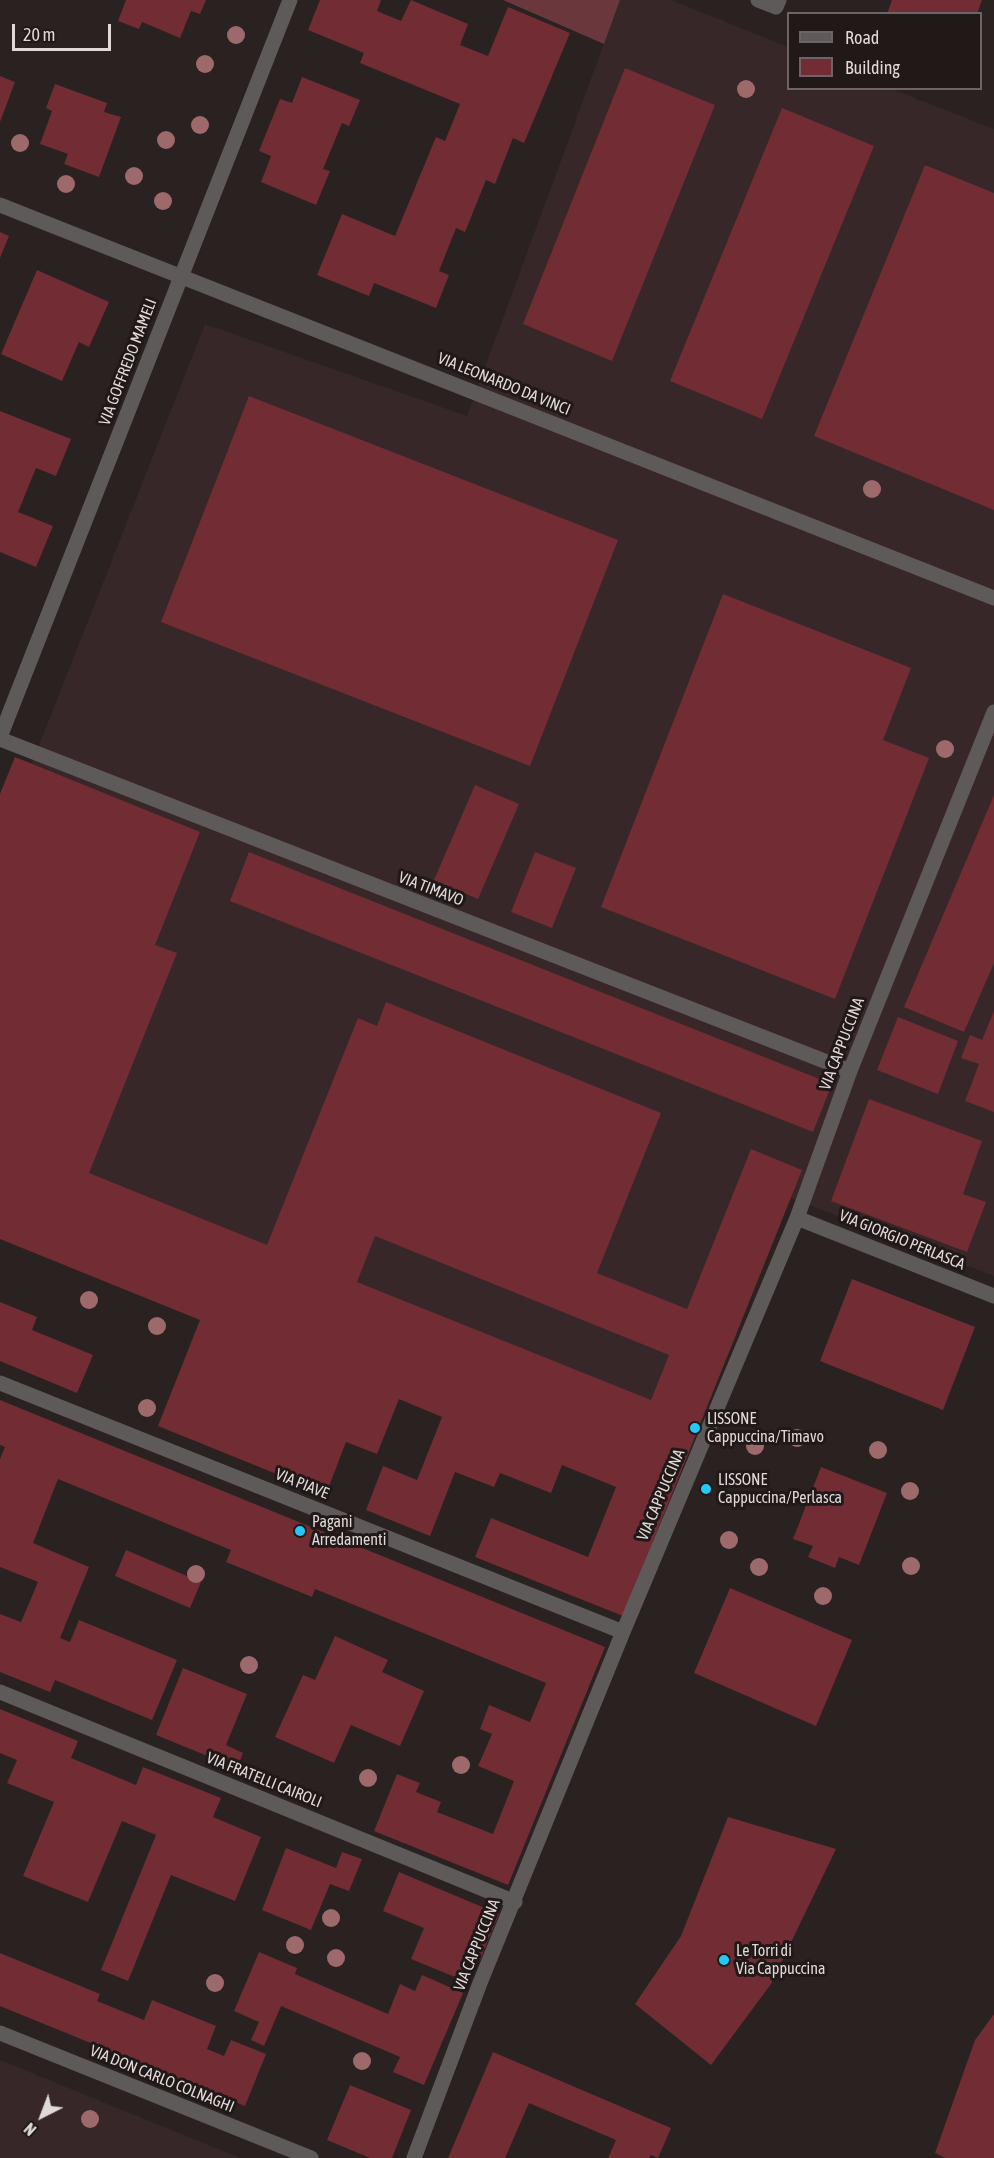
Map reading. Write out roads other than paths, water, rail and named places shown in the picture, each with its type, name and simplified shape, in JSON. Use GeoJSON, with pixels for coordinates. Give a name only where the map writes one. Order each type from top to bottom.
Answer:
{"type":"FeatureCollection","features":[{"type":"Feature","properties":{"kind":"street","name":"VIA GOFFREDO MAMELI"},"geometry":{"type":"LineString","coordinates":[[0,738],[290,0]]}},
{"type":"Feature","properties":{"kind":"street"},"geometry":{"type":"LineString","coordinates":[[758,0],[776,7],[779,0]]}},
{"type":"Feature","properties":{"kind":"street","name":"VIA LEONARDO DA VINCI"},"geometry":{"type":"LineString","coordinates":[[0,205],[994,598]]}},
{"type":"Feature","properties":{"kind":"street","name":"VIA CAPPUCCINA"},"geometry":{"type":"LineString","coordinates":[[414,2158],[480,1983],[623,1632],[797,1218],[850,1071],[994,712]]}},
{"type":"Feature","properties":{"kind":"street","name":"VIA TIMAVO"},"geometry":{"type":"LineString","coordinates":[[0,738],[850,1071]]}},
{"type":"Feature","properties":{"kind":"street","name":"VIA GIORGIO PERLASCA"},"geometry":{"type":"LineString","coordinates":[[797,1218],[994,1296]]}},
{"type":"Feature","properties":{"kind":"street","name":"VIA PIAVE"},"geometry":{"type":"LineString","coordinates":[[0,1383],[623,1632]]}},
{"type":"Feature","properties":{"kind":"street","name":"VIA FRATELLI CAIROLI"},"geometry":{"type":"LineString","coordinates":[[0,1692],[514,1902]]}},
{"type":"Feature","properties":{"kind":"street","name":"VIA DON CARLO COLNAGHI"},"geometry":{"type":"LineString","coordinates":[[0,2033],[311,2158]]}},
{"type":"Feature","properties":{"kind":"place","name":"LISSONE Cappuccina/Timavo"},"geometry":{"type":"Point","coordinates":[695,1428]}},
{"type":"Feature","properties":{"kind":"place","name":"LISSONE Cappuccina/Perlasca"},"geometry":{"type":"Point","coordinates":[706,1489]}},
{"type":"Feature","properties":{"kind":"place","name":"Pagani Arredamenti"},"geometry":{"type":"Point","coordinates":[300,1531]}},
{"type":"Feature","properties":{"kind":"place","name":"Le Torri di Via Cappuccina"},"geometry":{"type":"Point","coordinates":[724,1960]}}]}
